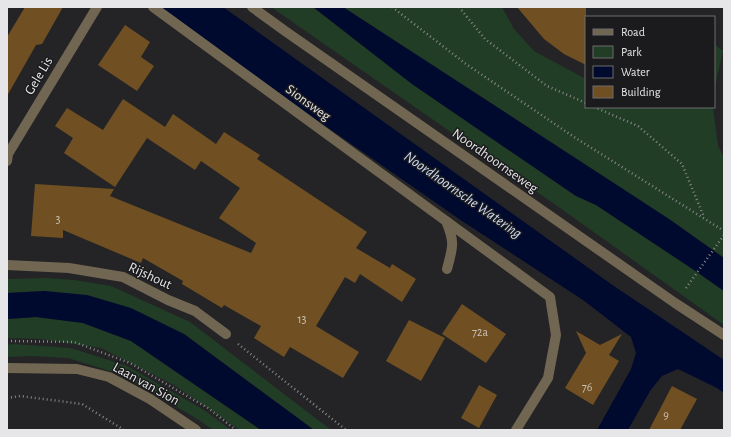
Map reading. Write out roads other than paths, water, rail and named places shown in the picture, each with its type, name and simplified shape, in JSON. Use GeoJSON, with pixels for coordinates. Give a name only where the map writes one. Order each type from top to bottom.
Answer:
{"type":"FeatureCollection","features":[{"type":"Feature","properties":{"kind":"street","name":"Gele Lis"},"geometry":{"type":"LineString","coordinates":[[7,161],[8,154],[97,7]]}},
{"type":"Feature","properties":{"kind":"street","name":"Sionsweg"},"geometry":{"type":"LineString","coordinates":[[154,7],[550,297],[556,335],[548,378],[516,430]]}},
{"type":"Feature","properties":{"kind":"street","name":"Noordhoornseweg"},"geometry":{"type":"LineString","coordinates":[[252,7],[285,32],[675,303],[724,335]]}},
{"type":"Feature","properties":{"kind":"street"},"geometry":{"type":"LineString","coordinates":[[446,220],[452,235],[452,250],[447,269]]}},
{"type":"Feature","properties":{"kind":"street","name":"Rijshout"},"geometry":{"type":"LineString","coordinates":[[7,265],[69,268],[123,277],[168,300],[194,311],[226,334]]}},
{"type":"Feature","properties":{"kind":"street","name":"Laan van Sion"},"geometry":{"type":"LineString","coordinates":[[7,368],[76,369],[109,377],[150,399],[196,430]]}},
{"type":"Feature","properties":{"kind":"water","name":"Noordhoornsche Watering"},"geometry":{"type":"Polygon","coordinates":[[[161,7],[223,7],[611,284],[724,360],[724,393],[678,369],[662,376],[650,391],[628,430],[597,430],[631,369],[636,353],[631,337],[583,300],[462,221],[314,118],[161,7]]]}},
{"type":"Feature","properties":{"kind":"water"},"geometry":{"type":"Polygon","coordinates":[[[313,7],[343,7],[669,219],[724,258],[724,291],[596,205],[576,196],[412,84],[313,7]]]}},
{"type":"Feature","properties":{"kind":"water"},"geometry":{"type":"Polygon","coordinates":[[[45,291],[87,295],[131,308],[184,334],[314,430],[261,430],[131,341],[83,323],[36,317],[7,319],[7,293],[45,291]]]}}]}
